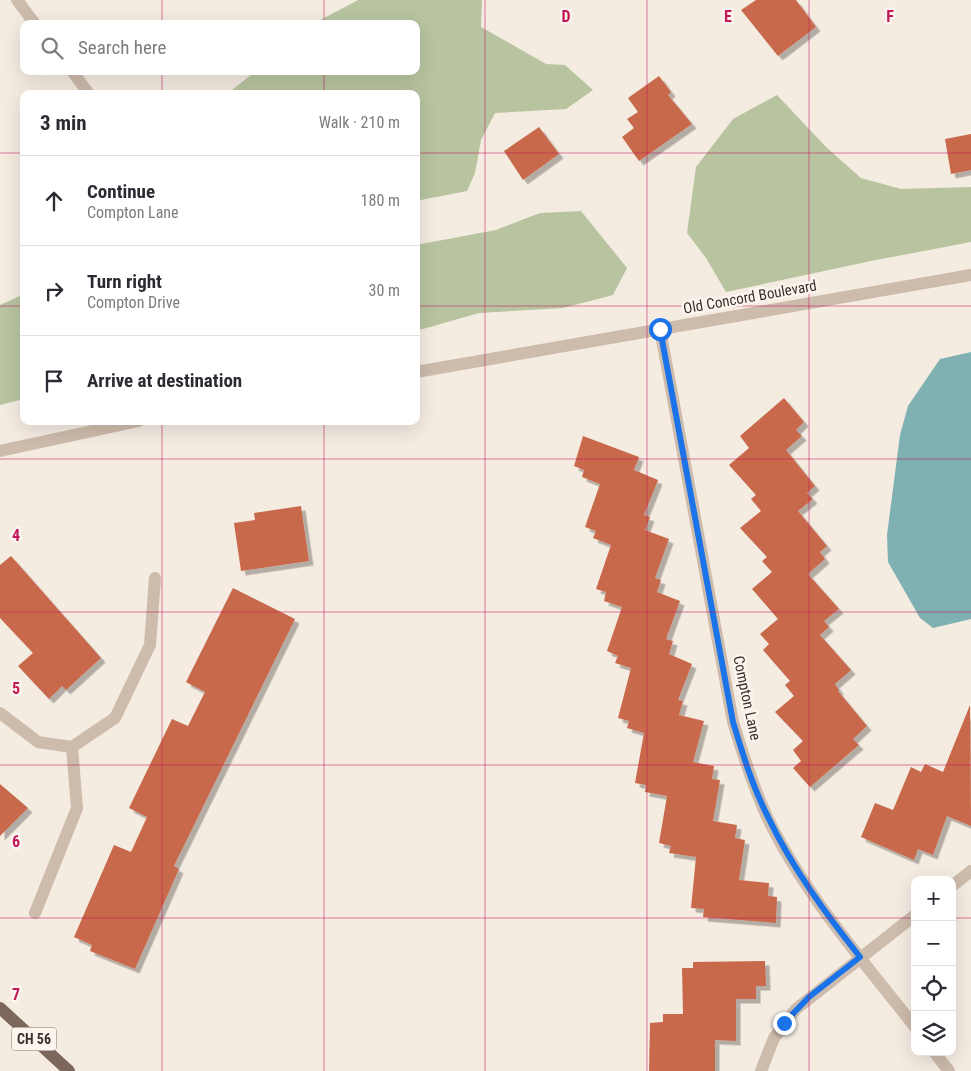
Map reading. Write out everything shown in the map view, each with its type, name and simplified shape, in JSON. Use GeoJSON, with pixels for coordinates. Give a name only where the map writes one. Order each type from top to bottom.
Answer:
{"type":"FeatureCollection","features":[{"type":"Feature","properties":{"kind":"main road","name":"CH 56"},"geometry":{"type":"LineString","coordinates":[[0,1008],[69,1071]]}},
{"type":"Feature","properties":{"kind":"street"},"geometry":{"type":"LineString","coordinates":[[17,0],[32,20]]}},
{"type":"Feature","properties":{"kind":"street"},"geometry":{"type":"LineString","coordinates":[[75,75],[86,90]]}},
{"type":"Feature","properties":{"kind":"street","name":"Old Concord Boulevard"},"geometry":{"type":"LineString","coordinates":[[420,371],[971,275]]}},
{"type":"Feature","properties":{"kind":"street","name":"Compton Lane"},"geometry":{"type":"LineString","coordinates":[[660,329],[733,722],[748,772],[783,846],[826,914],[911,1022]]}},
{"type":"Feature","properties":{"kind":"street"},"geometry":{"type":"LineString","coordinates":[[0,451],[121,425]]}},
{"type":"Feature","properties":{"kind":"street"},"geometry":{"type":"LineString","coordinates":[[0,712],[38,742],[72,746],[115,718],[150,645],[155,578]]}},
{"type":"Feature","properties":{"kind":"street"},"geometry":{"type":"LineString","coordinates":[[35,913],[77,808],[72,746]]}},
{"type":"Feature","properties":{"kind":"street"},"geometry":{"type":"LineString","coordinates":[[956,883],[971,871]]}},
{"type":"Feature","properties":{"kind":"street"},"geometry":{"type":"LineString","coordinates":[[761,1071],[774,1038],[796,1009],[911,918]]}},
{"type":"Feature","properties":{"kind":"street"},"geometry":{"type":"LineString","coordinates":[[937,1056],[949,1071]]}},
{"type":"Feature","properties":{"kind":"green space"},"geometry":{"type":"Polygon","coordinates":[[[358,0],[482,0],[481,27],[546,64],[565,65],[593,90],[566,109],[495,113],[481,140],[475,173],[467,191],[420,200],[420,90],[232,90],[251,75],[420,75],[420,20],[320,20],[358,0]]]}},
{"type":"Feature","properties":{"kind":"green space"},"geometry":{"type":"Polygon","coordinates":[[[777,95],[826,147],[861,178],[901,189],[971,187],[971,242],[726,292],[706,258],[687,233],[696,167],[733,119],[777,95]]]}},
{"type":"Feature","properties":{"kind":"green space"},"geometry":{"type":"Polygon","coordinates":[[[581,211],[627,268],[613,295],[563,308],[479,313],[420,330],[420,244],[496,230],[540,213],[581,211]]]}},
{"type":"Feature","properties":{"kind":"green space"},"geometry":{"type":"Polygon","coordinates":[[[20,296],[20,400],[0,405],[0,305],[20,296]]]}},
{"type":"Feature","properties":{"kind":"water"},"geometry":{"type":"Polygon","coordinates":[[[971,352],[971,619],[933,628],[920,618],[888,562],[887,535],[900,435],[908,406],[940,359],[971,352]]]}},
{"type":"Feature","properties":{"kind":"building"},"geometry":{"type":"Polygon","coordinates":[[[756,0],[796,0],[816,27],[778,56],[741,10],[756,0]]]}},
{"type":"Feature","properties":{"kind":"building"},"geometry":{"type":"Polygon","coordinates":[[[659,76],[671,92],[668,95],[692,124],[639,161],[622,137],[634,128],[627,119],[638,112],[628,98],[659,76]]]}},
{"type":"Feature","properties":{"kind":"building"},"geometry":{"type":"Polygon","coordinates":[[[539,127],[559,154],[523,180],[504,151],[539,127]]]}},
{"type":"Feature","properties":{"kind":"building"},"geometry":{"type":"Polygon","coordinates":[[[971,134],[971,170],[951,174],[945,139],[971,134]]]}},
{"type":"Feature","properties":{"kind":"building"},"geometry":{"type":"Polygon","coordinates":[[[784,398],[804,422],[796,430],[802,436],[786,450],[815,486],[807,493],[813,499],[798,511],[827,546],[820,552],[825,559],[808,574],[839,609],[824,621],[829,627],[820,635],[851,670],[835,684],[838,691],[867,726],[853,739],[859,745],[810,787],[793,768],[801,761],[793,750],[803,741],[775,712],[794,696],[785,685],[790,681],[763,650],[769,644],[760,634],[778,619],[752,589],[772,572],[762,561],[767,557],[740,528],[761,511],[751,499],[756,495],[729,465],[749,448],[740,436],[784,398]]]}},
{"type":"Feature","properties":{"kind":"building"},"geometry":{"type":"Polygon","coordinates":[[[583,436],[639,457],[634,470],[658,480],[644,515],[650,517],[645,530],[669,539],[655,578],[661,580],[657,592],[680,601],[666,639],[673,641],[669,654],[692,664],[678,700],[683,701],[679,715],[704,721],[693,762],[714,766],[712,779],[720,780],[713,821],[737,825],[735,838],[745,840],[739,880],[769,883],[768,896],[777,897],[776,923],[703,917],[704,909],[691,908],[696,857],[669,853],[671,846],[659,843],[667,796],[645,792],[646,785],[635,783],[644,733],[627,728],[629,721],[618,718],[631,668],[615,663],[618,656],[607,651],[622,607],[604,601],[606,592],[596,589],[611,545],[593,538],[596,531],[585,527],[600,484],[582,477],[584,470],[574,466],[583,436]]]}},
{"type":"Feature","properties":{"kind":"building"},"geometry":{"type":"Polygon","coordinates":[[[301,506],[309,561],[241,571],[234,523],[255,520],[254,513],[301,506]]]}},
{"type":"Feature","properties":{"kind":"building"},"geometry":{"type":"Polygon","coordinates":[[[11,556],[101,658],[66,690],[62,686],[49,699],[18,666],[33,653],[0,618],[0,565],[11,556]]]}},
{"type":"Feature","properties":{"kind":"building"},"geometry":{"type":"Polygon","coordinates":[[[233,588],[295,619],[174,866],[179,869],[135,969],[90,951],[92,945],[74,937],[114,845],[131,852],[147,817],[129,808],[172,719],[188,726],[205,692],[186,682],[233,588]]]}},
{"type":"Feature","properties":{"kind":"building"},"geometry":{"type":"Polygon","coordinates":[[[970,705],[971,826],[947,816],[933,855],[918,849],[914,860],[861,837],[875,803],[893,810],[911,767],[921,772],[925,764],[943,772],[970,705]]]}},
{"type":"Feature","properties":{"kind":"building"},"geometry":{"type":"Polygon","coordinates":[[[0,784],[28,808],[0,836],[0,784]]]}},
{"type":"Feature","properties":{"kind":"building"},"geometry":{"type":"Polygon","coordinates":[[[765,961],[766,986],[756,986],[756,999],[736,999],[736,1041],[715,1040],[715,1071],[649,1071],[650,1023],[663,1022],[663,1014],[683,1014],[682,968],[693,968],[693,962],[765,961]]]}},
{"type":"Feature","properties":{"kind":"route"},"geometry":{"type":"LineString","coordinates":[[660,329],[733,722],[748,772],[768,818],[783,846],[826,914],[860,957],[809,997],[784,1023]]}}]}
